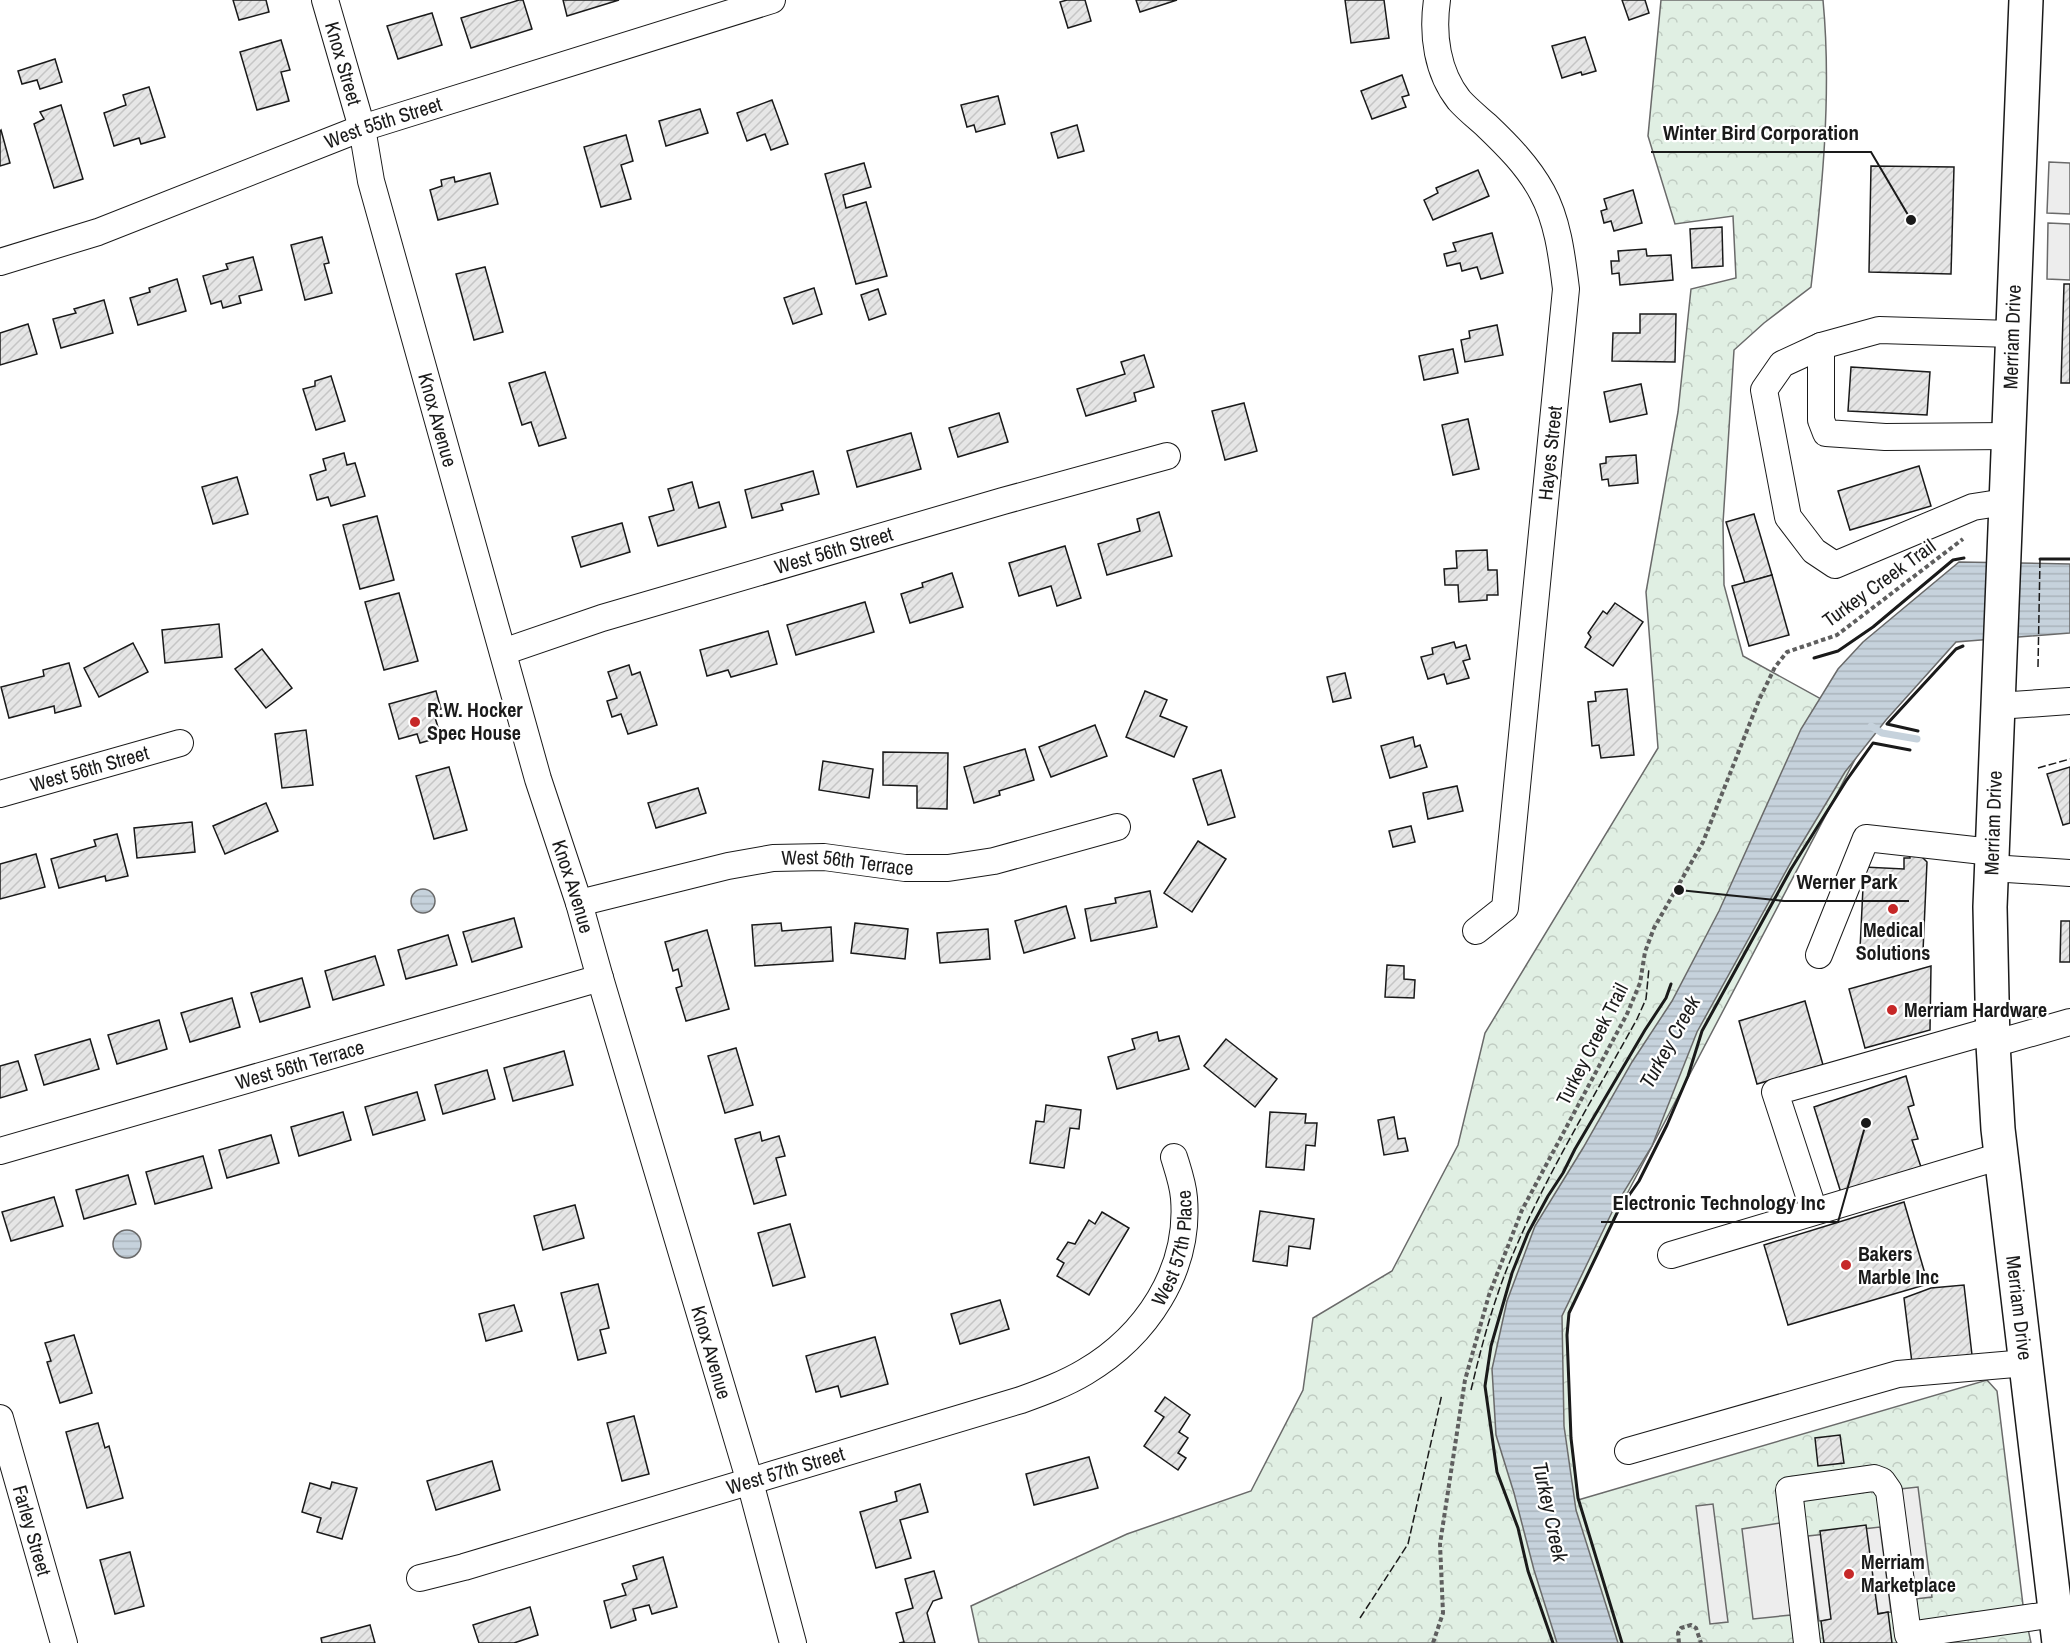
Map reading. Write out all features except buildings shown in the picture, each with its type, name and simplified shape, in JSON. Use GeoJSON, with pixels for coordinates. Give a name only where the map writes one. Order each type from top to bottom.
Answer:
{"type":"FeatureCollection","features":[{"type":"Feature","properties":{"kind":"main road","name":"Merriam Drive"},"geometry":{"type":"LineString","coordinates":[[2026,0],[1992,860],[1993,1037],[2001,1156],[2057,1628]]}},
{"type":"Feature","properties":{"kind":"street","name":"Knox Street"},"geometry":{"type":"LineString","coordinates":[[325,0],[362,128]]}},
{"type":"Feature","properties":{"kind":"street","name":"West 55th Street"},"geometry":{"type":"LineString","coordinates":[[0,262],[98,232],[362,128],[772,0]]}},
{"type":"Feature","properties":{"kind":"street","name":"Hayes Street"},"geometry":{"type":"LineString","coordinates":[[1437,0],[1435,36],[1440,67],[1459,100],[1517,157],[1542,192],[1555,222],[1566,289],[1505,908],[1476,931]]}},
{"type":"Feature","properties":{"kind":"street","name":"Knox Avenue"},"geometry":{"type":"LineString","coordinates":[[362,128],[371,181],[538,779],[579,903],[750,1482],[793,1643]]}},
{"type":"Feature","properties":{"kind":"street"},"geometry":{"type":"LineString","coordinates":[[2006,502],[1973,507],[1835,565],[1814,552],[1788,517],[1764,390],[1782,364],[1821,346],[1879,330],[2012,334]]}},
{"type":"Feature","properties":{"kind":"street"},"geometry":{"type":"LineString","coordinates":[[1821,346],[1821,420],[1826,433],[1885,437],[2008,436]]}},
{"type":"Feature","properties":{"kind":"street","name":"West 56th Street"},"geometry":{"type":"LineString","coordinates":[[503,652],[613,615],[1003,501],[1167,456]]}},
{"type":"Feature","properties":{"kind":"street"},"geometry":{"type":"LineString","coordinates":[[1997,706],[2070,701]]}},
{"type":"Feature","properties":{"kind":"street","name":"West 56th Street"},"geometry":{"type":"LineString","coordinates":[[0,794],[180,742]]}},
{"type":"Feature","properties":{"kind":"street","name":"West 56th Terrace"},"geometry":{"type":"LineString","coordinates":[[579,903],[728,866],[773,858],[824,857],[905,868],[948,868],[994,861],[1117,827]]}},
{"type":"Feature","properties":{"kind":"street"},"geometry":{"type":"LineString","coordinates":[[1819,955],[1866,838],[2070,873]]}},
{"type":"Feature","properties":{"kind":"street","name":"West 56th Terrace"},"geometry":{"type":"LineString","coordinates":[[0,1151],[600,978]]}},
{"type":"Feature","properties":{"kind":"street"},"geometry":{"type":"LineString","coordinates":[[1814,1211],[1775,1092],[1993,1037],[2070,1022]]}},
{"type":"Feature","properties":{"kind":"street"},"geometry":{"type":"LineString","coordinates":[[1671,1255],[2001,1156]]}},
{"type":"Feature","properties":{"kind":"street","name":"West 57th Place"},"geometry":{"type":"LineString","coordinates":[[1137,1330],[1154,1310],[1173,1276],[1180,1255],[1185,1225],[1184,1196],[1174,1157]]}},
{"type":"Feature","properties":{"kind":"street","name":"West 57th Street"},"geometry":{"type":"LineString","coordinates":[[420,1578],[1022,1400],[1084,1373],[1106,1358],[1137,1330]]}},
{"type":"Feature","properties":{"kind":"street"},"geometry":{"type":"LineString","coordinates":[[1628,1450],[1898,1374],[2026,1363]]}},
{"type":"Feature","properties":{"kind":"street","name":"Farley Street"},"geometry":{"type":"LineString","coordinates":[[0,1418],[64,1643]]}},
{"type":"Feature","properties":{"kind":"street"},"geometry":{"type":"LineString","coordinates":[[1807,1643],[1789,1490],[1874,1479],[1882,1481],[1889,1491],[1909,1639],[2057,1628]]}},
{"type":"Feature","properties":{"kind":"path","name":"Turkey Creek Trail"},"geometry":{"type":"LineString","coordinates":[[1433,1643],[1443,1613],[1440,1544],[1465,1380],[1489,1295],[1522,1210],[1627,1014],[1640,983],[1645,952],[1654,928],[1703,842],[1775,667],[1787,652],[1837,635],[1946,553],[1966,535]]}},
{"type":"Feature","properties":{"kind":"path"},"geometry":{"type":"LineString","coordinates":[[1679,1643],[1678,1632],[1681,1628],[1691,1625],[1696,1628],[1701,1643]]}},
{"type":"Feature","properties":{"kind":"green space"},"geometry":{"type":"Polygon","coordinates":[[[1661,0],[1823,0],[1826,36],[1826,108],[1819,215],[1811,287],[1764,323],[1734,350],[1723,523],[1724,585],[1743,656],[1872,727],[1618,1211],[1569,1313],[1567,1335],[1571,1438],[1578,1500],[1987,1380],[1997,1391],[2023,1605],[2031,1643],[979,1643],[971,1606],[1127,1534],[1251,1491],[1303,1390],[1313,1318],[1392,1271],[1458,1145],[1485,1033],[1658,748],[1646,592],[1678,412],[1691,289],[1736,278],[1733,216],[1675,224],[1648,136],[1661,0]]]}},
{"type":"Feature","properties":{"kind":"shaded area"},"geometry":{"type":"Polygon","coordinates":[[[2049,162],[2070,163],[2070,214],[2047,213],[2049,162]]]}},
{"type":"Feature","properties":{"kind":"shaded area"},"geometry":{"type":"Polygon","coordinates":[[[2048,223],[2070,224],[2070,280],[2047,279],[2048,223]]]}},
{"type":"Feature","properties":{"kind":"shaded area"},"geometry":{"type":"Polygon","coordinates":[[[1918,1487],[1932,1597],[1915,1599],[1900,1489],[1918,1487]]]}},
{"type":"Feature","properties":{"kind":"shaded area"},"geometry":{"type":"Polygon","coordinates":[[[1713,1504],[1728,1622],[1710,1624],[1696,1506],[1713,1504]]]}},
{"type":"Feature","properties":{"kind":"shaded area"},"geometry":{"type":"Polygon","coordinates":[[[1780,1523],[1791,1615],[1753,1619],[1742,1529],[1780,1523]]]}},
{"type":"Feature","properties":{"kind":"shaded area"},"geometry":{"type":"Polygon","coordinates":[[[1880,1527],[1891,1612],[1873,1614],[1863,1529],[1880,1527]]]}},
{"type":"Feature","properties":{"kind":"shaded area"},"geometry":{"type":"Polygon","coordinates":[[[1826,1534],[1836,1619],[1819,1621],[1808,1536],[1826,1534]]]}},
{"type":"Feature","properties":{"kind":"water","name":"Turkey Creek"},"geometry":{"type":"Polygon","coordinates":[[[1959,562],[2070,564],[2070,633],[1956,642],[1886,720],[1845,772],[1796,853],[1697,1032],[1652,1146],[1614,1208],[1562,1316],[1564,1426],[1576,1510],[1618,1643],[1557,1643],[1496,1435],[1492,1369],[1507,1301],[1535,1226],[1632,1062],[1672,1001],[1719,911],[1801,729],[1838,669],[1863,642],[1959,562]]]}},
{"type":"Feature","properties":{"kind":"water"},"geometry":{"type":"Polygon","coordinates":[[[423,889],[432,892],[435,901],[432,910],[423,913],[414,910],[411,901],[414,892],[423,889]]]}},
{"type":"Feature","properties":{"kind":"water"},"geometry":{"type":"Polygon","coordinates":[[[127,1230],[137,1234],[141,1244],[137,1254],[127,1258],[117,1254],[113,1244],[117,1234],[127,1230]]]}},
{"type":"Feature","properties":{"kind":"waterway"},"geometry":{"type":"LineString","coordinates":[[1871,726],[1882,733],[1917,739]]}},
{"type":"Feature","properties":{"kind":"fence"},"geometry":{"type":"LineString","coordinates":[[2038,667],[2040,559]]}},
{"type":"Feature","properties":{"kind":"fence"},"geometry":{"type":"LineString","coordinates":[[2038,768],[2070,759]]}},
{"type":"Feature","properties":{"kind":"fence"},"geometry":{"type":"LineString","coordinates":[[1471,1390],[1489,1321],[1513,1254],[1556,1165],[1637,1019],[1646,999],[1649,968]]}},
{"type":"Feature","properties":{"kind":"fence"},"geometry":{"type":"LineString","coordinates":[[1360,1618],[1408,1544],[1442,1394]]}},
{"type":"Feature","properties":{"kind":"wall"},"geometry":{"type":"LineString","coordinates":[[1814,658],[1838,651],[1873,627],[1953,560],[1964,558]]}},
{"type":"Feature","properties":{"kind":"wall"},"geometry":{"type":"LineString","coordinates":[[2040,559],[2070,559]]}},
{"type":"Feature","properties":{"kind":"wall"},"geometry":{"type":"LineString","coordinates":[[1918,731],[1887,724],[1956,649],[1963,646]]}},
{"type":"Feature","properties":{"kind":"wall"},"geometry":{"type":"LineString","coordinates":[[1622,1643],[1578,1498],[1571,1438],[1567,1335],[1569,1313],[1618,1211],[1639,1181],[1667,1125],[1688,1076],[1702,1031],[1791,869],[1846,781],[1873,743],[1910,750]]}},
{"type":"Feature","properties":{"kind":"wall"},"geometry":{"type":"LineString","coordinates":[[1553,1643],[1528,1571],[1518,1528],[1497,1472],[1485,1386],[1491,1346],[1512,1273],[1528,1233],[1575,1149],[1666,998],[1671,984]]}},
{"type":"Feature","properties":{"kind":"place","name":"Winter Bird Corporation"},"geometry":{"type":"Point","coordinates":[1911,220]}},
{"type":"Feature","properties":{"kind":"place","name":"R.W. Hocker Spec House"},"geometry":{"type":"Point","coordinates":[415,722]}},
{"type":"Feature","properties":{"kind":"place","name":"Werner Park"},"geometry":{"type":"Point","coordinates":[1679,890]}},
{"type":"Feature","properties":{"kind":"place","name":"Medical Solutions"},"geometry":{"type":"Point","coordinates":[1893,909]}},
{"type":"Feature","properties":{"kind":"place","name":"Merriam Hardware"},"geometry":{"type":"Point","coordinates":[1892,1010]}},
{"type":"Feature","properties":{"kind":"place","name":"Electronic Technology Inc"},"geometry":{"type":"Point","coordinates":[1866,1123]}},
{"type":"Feature","properties":{"kind":"place","name":"Bakers Marble Inc"},"geometry":{"type":"Point","coordinates":[1846,1265]}},
{"type":"Feature","properties":{"kind":"place","name":"Merriam Marketplace"},"geometry":{"type":"Point","coordinates":[1849,1574]}}]}
